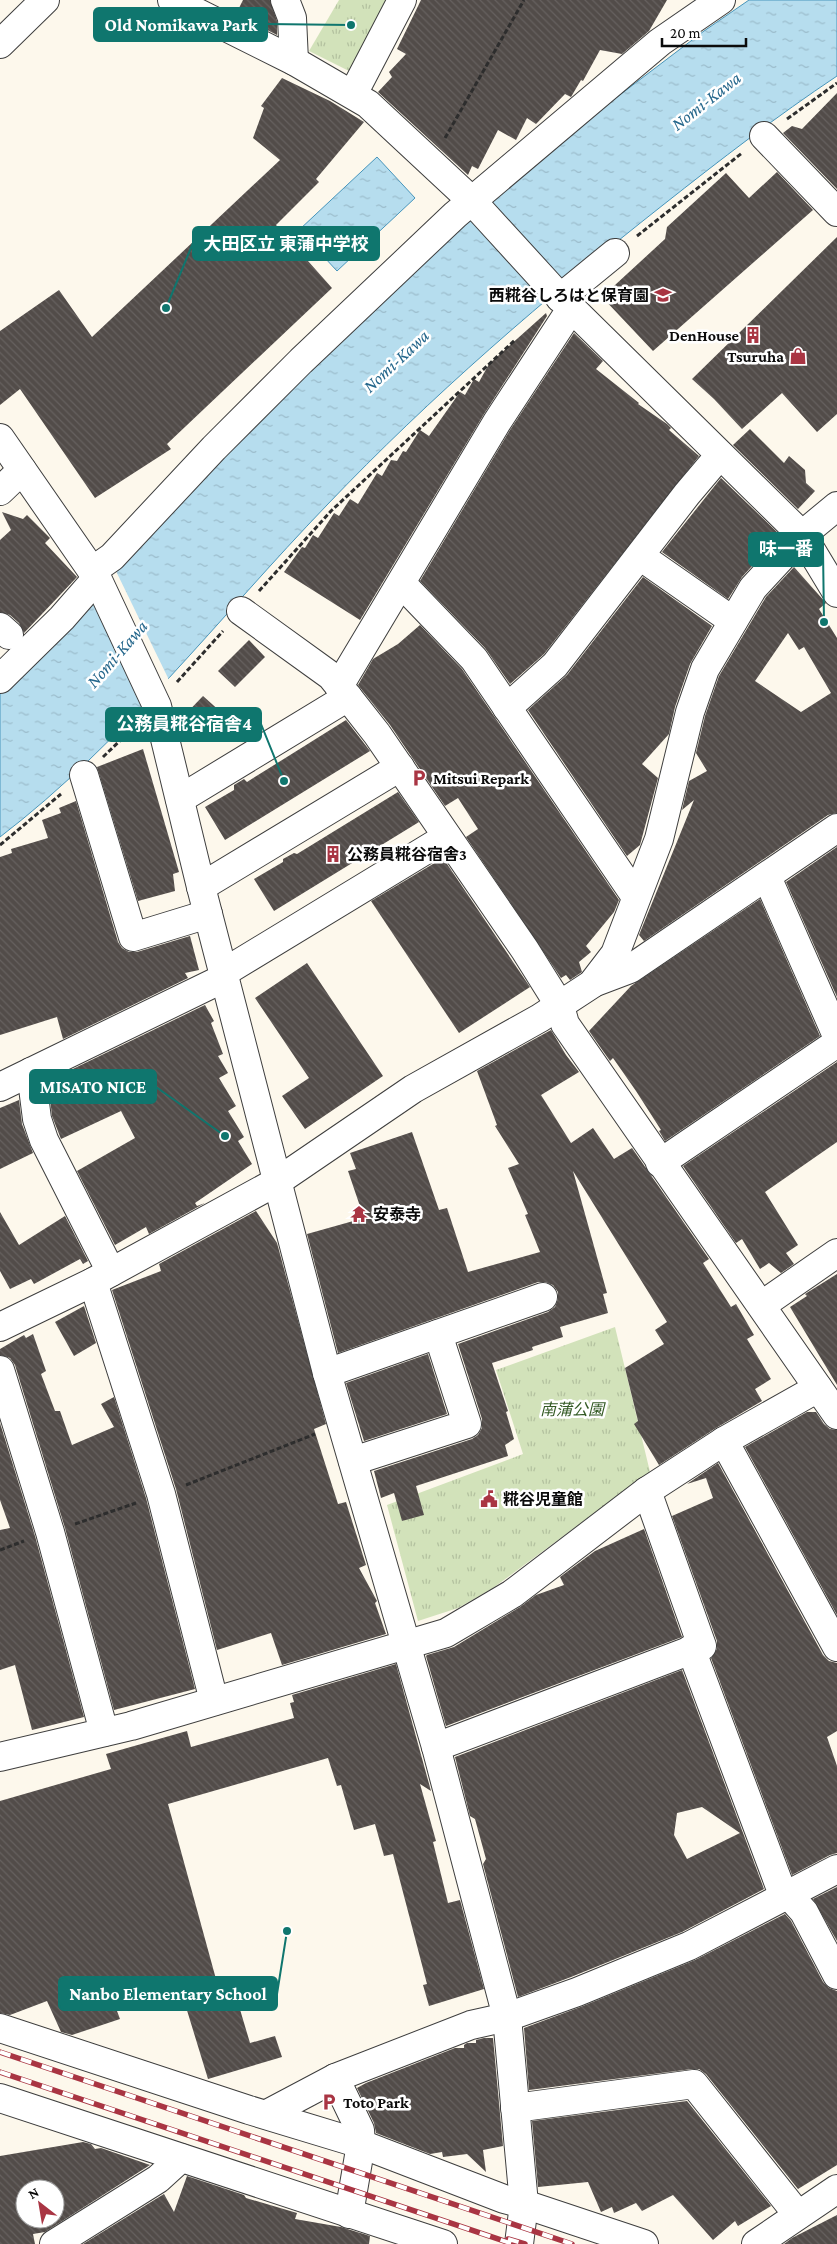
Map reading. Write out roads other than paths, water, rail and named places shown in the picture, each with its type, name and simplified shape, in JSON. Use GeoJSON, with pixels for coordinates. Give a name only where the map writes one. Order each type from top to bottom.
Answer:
{"type":"FeatureCollection","features":[{"type":"Feature","properties":{"kind":"street"},"geometry":{"type":"LineString","coordinates":[[0,44],[45,0]]}},
{"type":"Feature","properties":{"kind":"street"},"geometry":{"type":"LineString","coordinates":[[172,0],[294,61],[354,94],[368,104],[431,162],[468,207],[802,536],[837,593]]}},
{"type":"Feature","properties":{"kind":"street"},"geometry":{"type":"LineString","coordinates":[[285,0],[292,18],[294,61]]}},
{"type":"Feature","properties":{"kind":"street"},"geometry":{"type":"LineString","coordinates":[[354,94],[402,0]]}},
{"type":"Feature","properties":{"kind":"street"},"geometry":{"type":"LineString","coordinates":[[0,679],[62,618],[112,556],[214,448],[301,361],[468,207],[660,42],[721,0]]}},
{"type":"Feature","properties":{"kind":"street"},"geometry":{"type":"LineString","coordinates":[[764,136],[837,212]]}},
{"type":"Feature","properties":{"kind":"street"},"geometry":{"type":"LineString","coordinates":[[180,799],[344,691],[402,584],[497,422],[562,300],[615,253]]}},
{"type":"Feature","properties":{"kind":"street"},"geometry":{"type":"LineString","coordinates":[[0,438],[96,577],[155,703],[327,1373],[436,1747],[506,2017],[524,2204],[519,2244]]}},
{"type":"Feature","properties":{"kind":"street"},"geometry":{"type":"LineString","coordinates":[[508,708],[554,665],[687,494],[720,455]]}},
{"type":"Feature","properties":{"kind":"street"},"geometry":{"type":"LineString","coordinates":[[0,491],[22,470]]}},
{"type":"Feature","properties":{"kind":"street"},"geometry":{"type":"LineString","coordinates":[[592,984],[616,954],[659,839],[696,695],[705,669],[753,588],[802,536],[837,506]]}},
{"type":"Feature","properties":{"kind":"street"},"geometry":{"type":"LineString","coordinates":[[640,556],[733,621]]}},
{"type":"Feature","properties":{"kind":"street"},"geometry":{"type":"LineString","coordinates":[[402,584],[474,659],[636,897]]}},
{"type":"Feature","properties":{"kind":"street"},"geometry":{"type":"LineString","coordinates":[[241,611],[331,676],[344,691],[400,767],[560,1006],[564,1024],[837,1415]]}},
{"type":"Feature","properties":{"kind":"street"},"geometry":{"type":"LineString","coordinates":[[201,888],[400,767]]}},
{"type":"Feature","properties":{"kind":"street"},"geometry":{"type":"LineString","coordinates":[[84,775],[133,937],[208,914]]}},
{"type":"Feature","properties":{"kind":"street"},"geometry":{"type":"LineString","coordinates":[[0,1327],[102,1277],[278,1181],[413,1089],[560,1006],[592,984],[630,969],[837,828]]}},
{"type":"Feature","properties":{"kind":"street"},"geometry":{"type":"LineString","coordinates":[[0,1087],[224,976],[447,837]]}},
{"type":"Feature","properties":{"kind":"street"},"geometry":{"type":"LineString","coordinates":[[767,877],[837,1036]]}},
{"type":"Feature","properties":{"kind":"street"},"geometry":{"type":"LineString","coordinates":[[660,1163],[837,1043]]}},
{"type":"Feature","properties":{"kind":"street"},"geometry":{"type":"LineString","coordinates":[[31,1072],[37,1119],[44,1140],[102,1277],[161,1494],[214,1701]]}},
{"type":"Feature","properties":{"kind":"street"},"geometry":{"type":"LineString","coordinates":[[762,1305],[837,1253]]}},
{"type":"Feature","properties":{"kind":"street"},"geometry":{"type":"LineString","coordinates":[[327,1373],[543,1297]]}},
{"type":"Feature","properties":{"kind":"street"},"geometry":{"type":"LineString","coordinates":[[353,1461],[467,1424],[438,1334]]}},
{"type":"Feature","properties":{"kind":"street"},"geometry":{"type":"LineString","coordinates":[[0,1370],[50,1532],[104,1732]]}},
{"type":"Feature","properties":{"kind":"street"},"geometry":{"type":"LineString","coordinates":[[0,1758],[104,1732],[446,1633],[512,1594],[648,1490],[724,1441],[818,1388]]}},
{"type":"Feature","properties":{"kind":"street"},"geometry":{"type":"LineString","coordinates":[[724,1441],[837,1647]]}},
{"type":"Feature","properties":{"kind":"street"},"geometry":{"type":"LineString","coordinates":[[436,1747],[702,1646],[648,1490]]}},
{"type":"Feature","properties":{"kind":"street"},"geometry":{"type":"LineString","coordinates":[[691,1650],[779,1884],[804,1912],[837,1975]]}},
{"type":"Feature","properties":{"kind":"street"},"geometry":{"type":"LineString","coordinates":[[267,2114],[335,2078],[470,2025],[506,2017],[577,1992],[689,1946],[837,1869]]}},
{"type":"Feature","properties":{"kind":"street"},"geometry":{"type":"LineString","coordinates":[[0,2028],[249,2110],[361,2144],[504,2199],[644,2244]]}},
{"type":"Feature","properties":{"kind":"street"},"geometry":{"type":"LineString","coordinates":[[335,2078],[360,2130],[361,2144],[349,2214]]}},
{"type":"Feature","properties":{"kind":"street"},"geometry":{"type":"LineString","coordinates":[[515,2108],[694,2084],[798,2216]]}},
{"type":"Feature","properties":{"kind":"street"},"geometry":{"type":"LineString","coordinates":[[0,2098],[443,2244]]}},
{"type":"Feature","properties":{"kind":"street"},"geometry":{"type":"LineString","coordinates":[[54,2244],[158,2179],[181,2158]]}},
{"type":"Feature","properties":{"kind":"street"},"geometry":{"type":"LineString","coordinates":[[756,2244],[837,2189]]}},
{"type":"Feature","properties":{"kind":"water","name":"Nomi-Kawa"},"geometry":{"type":"Polygon","coordinates":[[[749,0],[837,0],[837,76],[684,188],[532,312],[448,387],[327,505],[129,720],[45,800],[0,837],[0,690],[150,529],[354,321],[563,138],[704,31],[749,0]]]}},
{"type":"Feature","properties":{"kind":"water"},"geometry":{"type":"Polygon","coordinates":[[[377,157],[415,198],[337,271],[299,230],[377,157]]]}},
{"type":"Feature","properties":{"kind":"railway"},"geometry":{"type":"LineString","coordinates":[[0,2052],[572,2244]]}},
{"type":"Feature","properties":{"kind":"railway"},"geometry":{"type":"LineString","coordinates":[[0,2072],[513,2244]]}},
{"type":"Feature","properties":{"kind":"railway"},"geometry":{"type":"LineString","coordinates":[[508,2239],[525,2244]]}},
{"type":"Feature","properties":{"kind":"place","name":"Old Nomikawa Park"},"geometry":{"type":"Point","coordinates":[351,25]}},
{"type":"Feature","properties":{"kind":"place","name":"西糀谷しろはと保育園"},"geometry":{"type":"Point","coordinates":[663,295]}},
{"type":"Feature","properties":{"kind":"place","name":"大田区立 東蒲中学校"},"geometry":{"type":"Point","coordinates":[166,308]}},
{"type":"Feature","properties":{"kind":"place","name":"DenHouse"},"geometry":{"type":"Point","coordinates":[753,335]}},
{"type":"Feature","properties":{"kind":"place","name":"Tsuruha"},"geometry":{"type":"Point","coordinates":[798,356]}},
{"type":"Feature","properties":{"kind":"place","name":"味一番"},"geometry":{"type":"Point","coordinates":[824,622]}},
{"type":"Feature","properties":{"kind":"place","name":"Mitsui Repark"},"geometry":{"type":"Point","coordinates":[419,778]}},
{"type":"Feature","properties":{"kind":"place","name":"公務員糀谷宿舎4"},"geometry":{"type":"Point","coordinates":[284,781]}},
{"type":"Feature","properties":{"kind":"place","name":"公務員糀谷宿舎3"},"geometry":{"type":"Point","coordinates":[333,854]}},
{"type":"Feature","properties":{"kind":"place","name":"MISATO NICE"},"geometry":{"type":"Point","coordinates":[225,1136]}},
{"type":"Feature","properties":{"kind":"place","name":"安泰寺"},"geometry":{"type":"Point","coordinates":[359,1214]}},
{"type":"Feature","properties":{"kind":"place","name":"糀谷児童館"},"geometry":{"type":"Point","coordinates":[489,1499]}},
{"type":"Feature","properties":{"kind":"place","name":"Nanbo Elementary School"},"geometry":{"type":"Point","coordinates":[287,1931]}},
{"type":"Feature","properties":{"kind":"place","name":"Toto Park"},"geometry":{"type":"Point","coordinates":[329,2102]}},
{"type":"Feature","properties":{"kind":"park label","name":"南蒲公園"},"geometry":{"type":"Point","coordinates":[572,1409]}}]}
